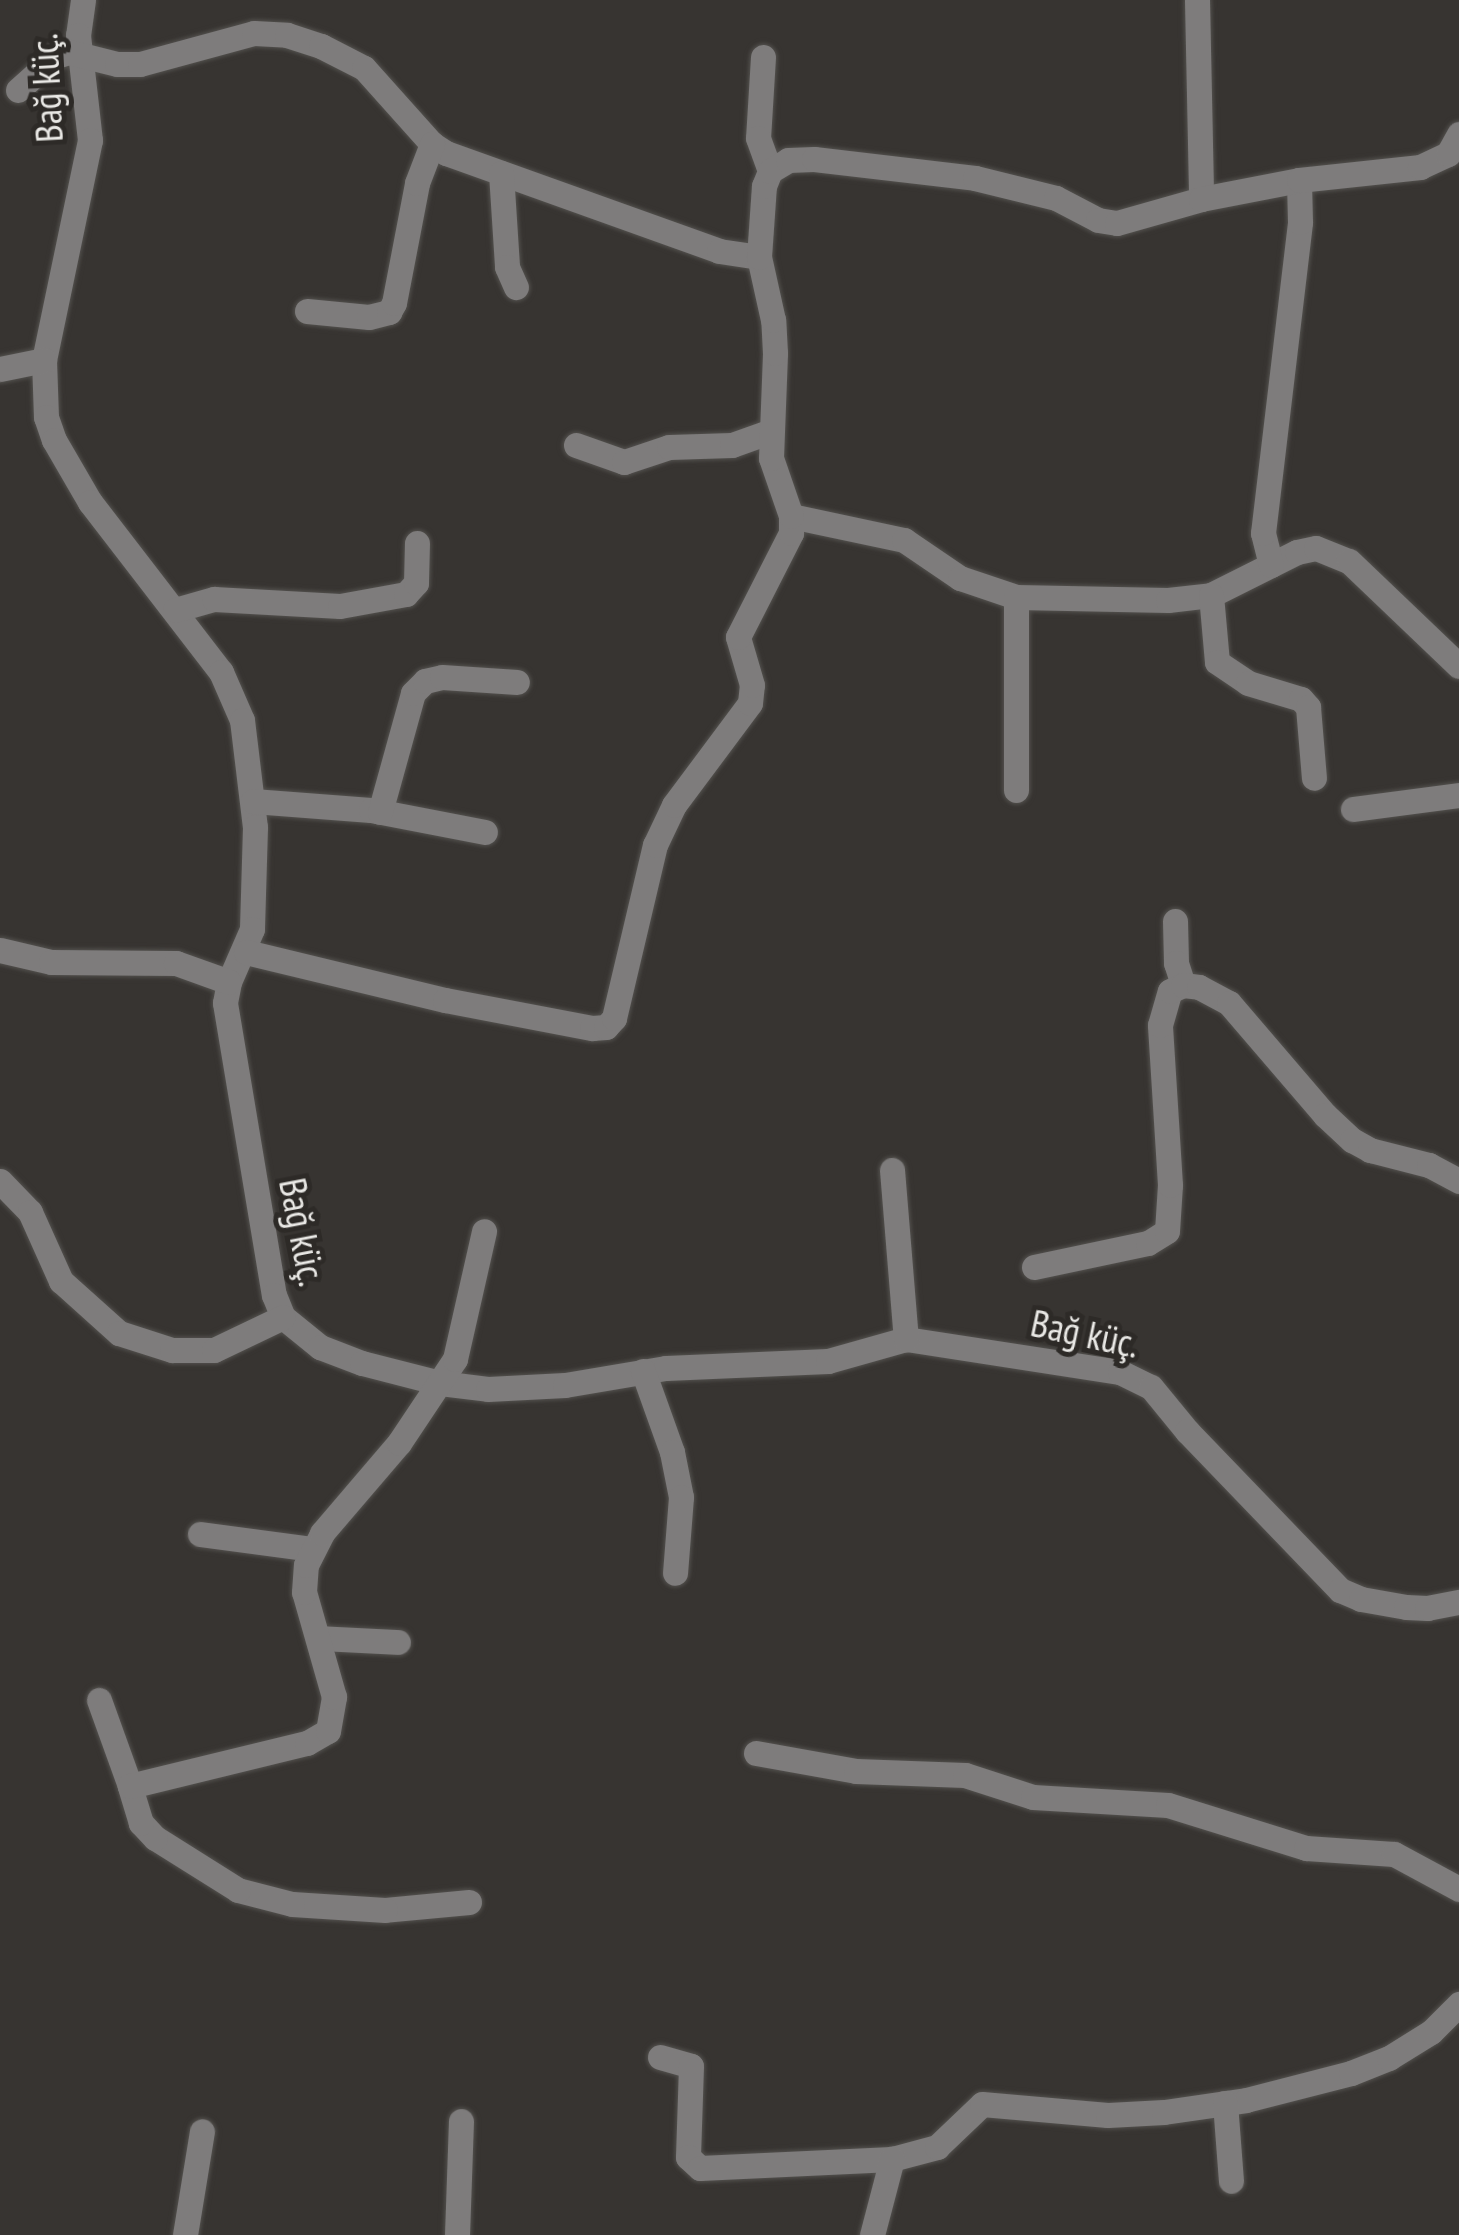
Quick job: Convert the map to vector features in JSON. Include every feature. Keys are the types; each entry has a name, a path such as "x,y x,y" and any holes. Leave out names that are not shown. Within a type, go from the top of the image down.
{"street":[{"name":"Bağ küç.","path":"82,0 77,22 88,159 44,360 44,400 54,440 90,502 233,691 242,720 253,801 254,905 246,952 229,982 228,1036 274,1295 283,1317 320,1347 440,1383 530,1389 643,1371 828,1361 906,1339 935,1340 1137,1377 1151,1387 1187,1431 1340,1590 1361,1600 1406,1607 1459,1602"},
{"path":"1196,0 1201,199"},
{"path":"18,90 56,56 80,52 117,64 140,64 254,33 287,35 322,46 364,68 432,144 501,173 719,250 758,257"},
{"path":"764,58 758,138 770,171"},
{"path":"307,311 368,317 388,312 394,304 416,183 432,144"},
{"path":"246,952 444,1000 606,1027 618,1006 655,845 674,805 750,703 752,685 738,637 782,558 792,516 770,458 776,394 774,336 758,257 764,186 770,171 788,160 814,159 958,176 1056,198 1098,220 1116,223 1201,199 1299,180 1420,167 1455,151"},
{"path":"501,173 508,267 516,287"},
{"path":"1270,565 1263,533 1300,222 1299,180"},
{"path":"0,369 44,360"},
{"path":"576,445 609,458 637,461 656,450 712,449 770,430"},
{"path":"792,516 904,540 960,578 1016,597 1168,600 1211,596 1296,552 1316,548 1348,561 1459,666"},
{"path":"175,610 214,599 340,606 406,594 416,583 417,544"},
{"path":"1211,596 1217,662 1248,683 1300,699 1308,707 1314,778"},
{"path":"1016,597 1016,790"},
{"path":"380,812 413,692 425,681 442,677 518,682"},
{"path":"1353,809 1459,795"},
{"path":"253,801 380,812 484,832"},
{"path":"1175,922 1176,964 1183,985"},
{"path":"0,950 51,962 176,963 229,982"},
{"path":"1034,1267 1148,1242 1167,1231 1170,1185 1160,1025 1170,991 1183,985 1198,987 1229,1003 1325,1115 1352,1140 1370,1150 1429,1165 1459,1181"},
{"path":"892,1170 906,1339"},
{"path":"0,1182 30,1212 61,1281 120,1333 172,1350 214,1350 283,1317"},
{"path":"130,1786 320,1738 332,1722 334,1697 304,1592 312,1549 399,1443 420,1406 455,1359 484,1232"},
{"path":"643,1371 672,1452 680,1497 675,1573"},
{"path":"200,1534 312,1549"},
{"path":"319,1638 398,1642"},
{"path":"99,1700 130,1786 133,1806 155,1838 238,1890 292,1904 385,1910 469,1902"},
{"path":"756,1753 817,1767 965,1775 1033,1797 1168,1805 1306,1848 1394,1854 1459,1888"},
{"path":"660,2057 692,2066 688,2157 700,2168 892,2159 937,2147 982,2104 1108,2115 1226,2103 1351,2073 1389,2058 1431,2032 1459,2004"},
{"path":"1226,2103 1231,2182"},
{"path":"458,2235 461,2121"},
{"path":"185,2235 202,2130"},
{"path":"872,2235 892,2159"}]}
